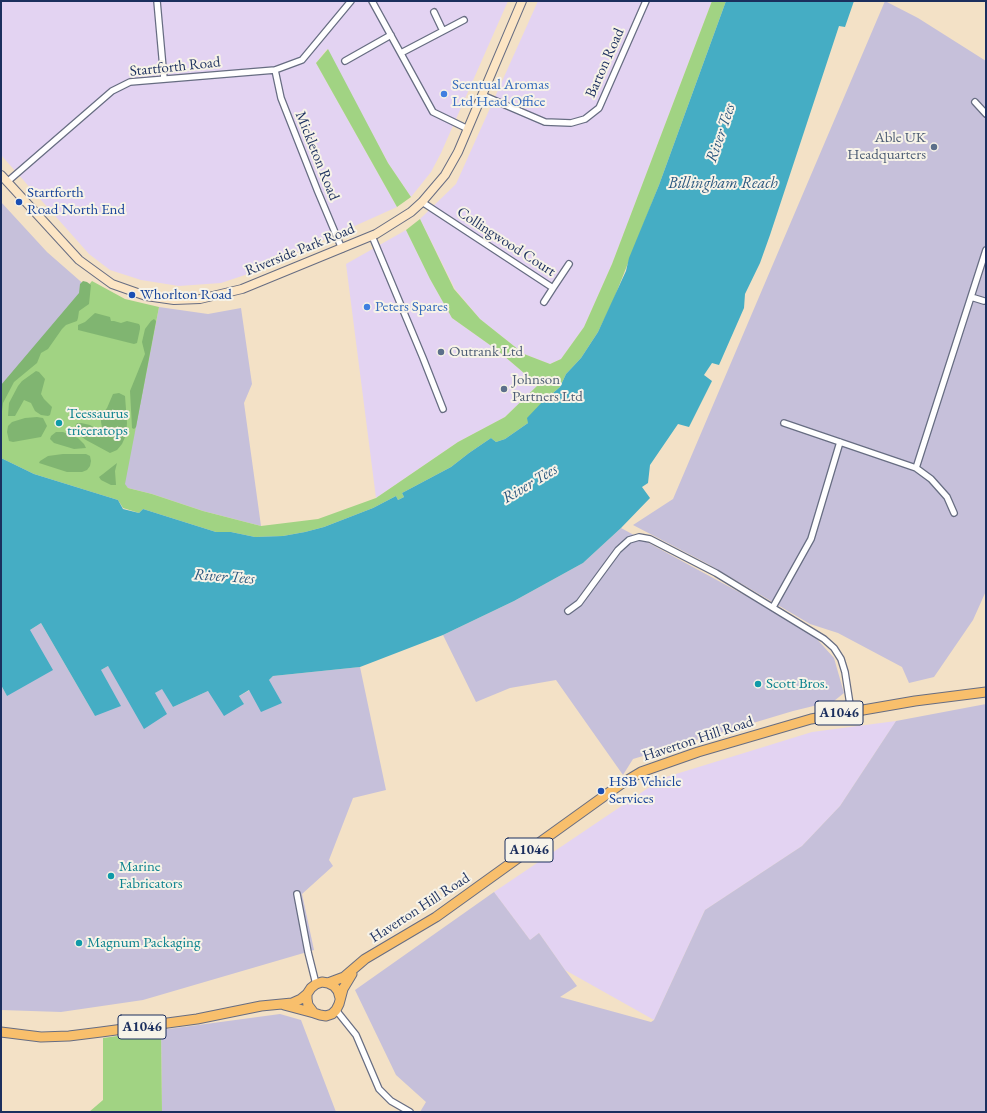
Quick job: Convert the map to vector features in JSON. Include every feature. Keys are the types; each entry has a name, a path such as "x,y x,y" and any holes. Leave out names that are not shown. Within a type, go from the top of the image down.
{"main road":[{"name":"Haverton Hill Road","path":"316,984 322,982 328,983 344,977 365,959 436,917 641,772 698,752 811,719 915,701 986,692"},
{"name":"Haverton Hill Road","path":"336,1010 340,1004 343,989 355,969"},
{"path":"328,983 334,986 338,991 340,998"},
{"name":"A1046","path":"1,1032 41,1037 69,1036 197,1019 261,1006 292,1003 301,999 316,984"},
{"path":"307,994 308,1005 314,1013"},
{"name":"A1046","path":"282,1005 326,1016 332,1014 336,1010"}],"street":[{"path":"158,1 164,79"},
{"name":"Startforth Road","path":"7,182 112,91 130,82 275,70 302,60 352,1"},
{"path":"372,1 433,112 468,129"},
{"name":"Riverside Park Road","path":"1,175 79,260 112,284 129,291 155,298 174,300 200,300 242,289 372,236 411,212 422,202 445,175 458,152 522,1"},
{"name":"Barton Road","path":"482,95 545,122 571,123 586,118 599,108 646,1"},
{"path":"434,12 443,31"},
{"path":"401,53 464,20"},
{"path":"345,61 391,35"},
{"name":"Mickleton Road","path":"275,70 281,98 342,249"},
{"path":"975,102 986,114"},
{"name":"Collingwood Court","path":"422,202 553,288 569,264"},
{"path":"372,236 443,409"},
{"path":"916,468 986,250"},
{"path":"544,302 553,288"},
{"path":"971,297 984,300"},
{"path":"784,423 916,468 931,479 947,497 954,513"},
{"path":"773,607 811,539 840,442"},
{"path":"568,611 579,603 618,550 629,540 639,537 650,539 716,574 824,639 834,648 841,660 845,672 851,711"},
{"path":"297,894 309,959 316,984"},
{"path":"336,1010 356,1035 379,1089 391,1101 410,1112"}],"shaded area":[{"path":"1,1 508,1 441,153 431,172 411,197 388,163 327,49 316,63 397,207 248,274 221,283 179,286 141,280 110,270 89,254 1,155"},
{"path":"538,1 712,1 612,264 584,327 561,359 550,364 524,354 480,319 455,289 420,219 456,184"},
{"path":"885,1 918,18 986,61 986,591 973,620 934,677 909,683 902,667 838,633 810,624 708,564 633,525 673,499"},
{"path":"1,202 47,252 87,287 1,388"},
{"path":"406,230 430,279 452,318 497,350 538,385 505,417 458,442 376,498 346,264"},
{"path":"159,307 208,314 241,308 252,384 244,403 261,526 203,511 152,494 128,488 124,484"},
{"path":"621,528 750,598 815,637 834,658 844,693 834,701 793,711 633,759 623,775 556,680 510,688 476,702 443,635 514,601 583,563"},
{"path":"41,623 95,716 101,670 108,666 155,693 162,688 173,707 208,691 244,704 239,696 269,680 273,676 360,667 386,790 353,798 329,860 333,866 302,894 314,950 143,1000 61,1012 1,1010 1,685 7,696 30,630"},
{"path":"986,704 986,1112 420,1112 426,1102 396,1075 355,990 494,892 530,940 539,933 577,986 560,997 651,1022 654,1020 705,910 802,846 840,806 896,721"},
{"path":"896,721 840,806 802,846 705,910 654,1020 565,970 539,933 530,940 494,892 663,778 812,732"},
{"path":"280,1014 301,1020 336,1112 162,1112 161,1030"}],"green space":[{"path":"712,1 726,1 659,185 613,301 598,332 581,358 566,374 560,387 553,393 554,397 547,401 545,399 528,423 505,439 496,442 491,438 451,467 402,493 404,497 398,500 396,496 373,508 324,527 283,536 255,537 231,532 216,532 143,509 139,513 123,508 118,500 34,474 1,458 1,388 92,281 125,299 159,307 125,484 128,488 152,494 203,511 261,526 318,519 376,498 458,442 505,417 538,385 497,350 452,318 430,279 406,230 420,219 454,289 480,319 524,354 550,364 561,359 584,327 612,264"},
{"path":"328,49 388,163 411,197 397,207 316,63"},
{"path":"83,281 91,285 89,304 79,311 77,321 66,325 62,329 48,349 41,353 37,363 14,382 3,403 1,419 1,385 79,293 80,284"},
{"path":"95,313 110,317 111,321 121,323 127,321 139,324 140,329 137,343 134,344 78,330 78,325 85,322"},
{"path":"154,319 156,321 136,427 134,429 132,428 130,391 145,354 142,342 145,329"},
{"path":"36,371 39,372 45,379 41,394 52,407 50,415 41,415 35,411 31,403 24,400 15,416 8,416 9,403 18,386 22,381"},
{"path":"119,393 125,396 127,423 126,435 122,444 117,450 110,453 86,440 75,432 74,428 77,423 81,423 90,425 100,434 103,432 101,416 107,408 113,394"},
{"path":"25,418 43,418 47,426 41,437 13,442 9,441 7,432 8,426 12,422"},
{"path":"56,432 63,432 78,438 86,448 74,449 54,443 50,439"},
{"path":"63,454 86,454 90,456 90,466 87,470 82,472 67,472 39,463 48,456"},
{"path":"117,463 115,471 116,485 111,485 101,480 99,477"},
{"path":"161,1030 162,1112 89,1112 103,1100 103,1038"}],"water":[{"path":"726,1 854,1 845,27 839,26 770,235 760,263 745,294 744,308 719,365 712,363 704,375 712,381 689,427 678,424 650,465 648,483 642,487 650,498 621,528 583,563 514,601 443,635 360,667 273,676 269,680 282,703 261,712 249,690 239,696 244,704 224,716 208,691 173,707 162,689 155,693 167,714 144,729 108,666 101,670 121,706 95,716 41,623 30,630 53,670 7,696 1,685 1,458 34,474 118,500 123,509 139,513 143,509 216,532 231,532 255,537 283,536 324,527 373,508 396,496 398,500 404,497 402,493 451,467 491,438 496,442 505,439 528,423 527,418 545,399 548,401 554,397 553,393 560,387 566,374 581,358 598,332 626,271 629,258 659,185"}],"place":[{"name":"Scentual Aromas Ltd Head Office","path":"444,94"},
{"name":"Able UK Headquarters","path":"934,147"},
{"name":"Startforth Road North End","path":"19,202"},
{"name":"Whorlton Road","path":"132,295"},
{"name":"Peters Spares","path":"367,307"},
{"name":"Outrank Ltd","path":"441,352"},
{"name":"Johnson Partners Ltd","path":"504,389"},
{"name":"Teessaurus triceratops","path":"59,423"},
{"name":"Scott Bros.","path":"758,684"},
{"name":"HSB Vehicle Services","path":"601,791"},
{"name":"Marine Fabricators","path":"111,876"},
{"name":"Magnum Packaging","path":"79,943"}],"water label":[{"name":"River Tees","path":"721,133"},
{"name":"Billingham Reach","path":"723,184"},
{"name":"River Tees","path":"530,484"},
{"name":"River Tees","path":"224,577"}]}
